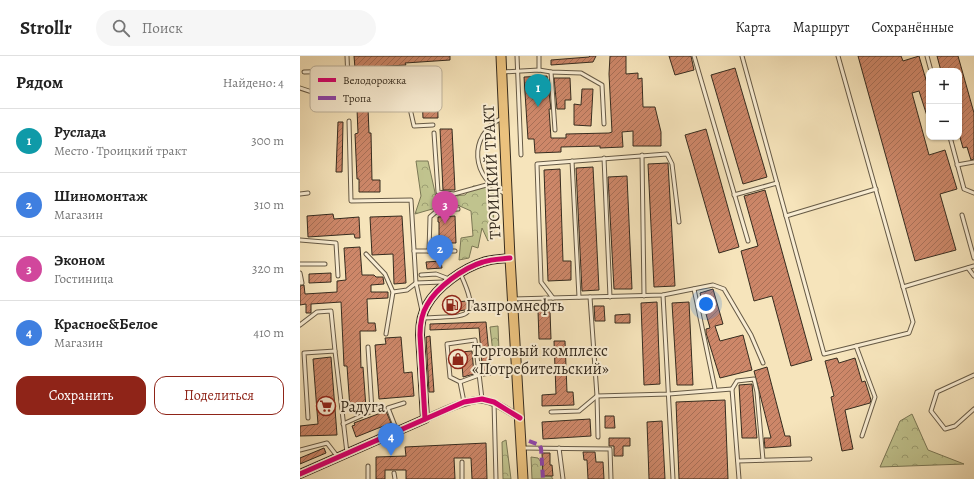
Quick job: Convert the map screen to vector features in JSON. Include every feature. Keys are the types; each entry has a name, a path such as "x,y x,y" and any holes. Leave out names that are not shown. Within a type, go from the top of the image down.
{"main road":[{"name":"ТРОИЦКИЙ ТРАКТ","path":"501,56 510,258 523,479"}],"street":[{"path":"425,419 420,335 427,305 449,281 460,273 483,262 510,258"},
{"path":"300,474 464,402 482,399 494,402 520,418"}],"lane":[{"path":"347,56 348,66"},
{"path":"517,56 521,155"},
{"path":"539,56 539,70"},
{"path":"694,56 748,241"},
{"path":"742,56 824,354 909,333 913,322 838,56"},
{"path":"927,56 930,68"},
{"path":"501,72 539,70 581,73 602,84 604,124"},
{"path":"304,72 310,72"},
{"path":"551,72 555,130"},
{"path":"300,88 310,91"},
{"path":"411,112 414,126 433,126"},
{"path":"504,118 494,123 485,131 480,142 478,156 479,166 483,176 497,191 507,195"},
{"path":"349,121 352,201 411,200 416,283 423,318 460,315 469,312 471,308 470,297 460,273"},
{"path":"434,133 438,192 454,194 490,184"},
{"path":"951,140 964,189 974,193"},
{"path":"553,298 541,282 537,164 667,154 672,164 679,222"},
{"path":"642,155 644,296"},
{"path":"604,158 610,297"},
{"path":"572,161 579,297"},
{"path":"957,165 974,162"},
{"path":"734,195 777,183"},
{"path":"786,216 876,189"},
{"path":"300,194 308,193"},
{"path":"429,251 430,217 438,210 458,209"},
{"path":"962,215 974,258"},
{"path":"300,240 336,243 338,276"},
{"path":"414,251 455,252"},
{"path":"366,254 385,274 393,292 386,334"},
{"path":"300,264 325,264"},
{"path":"903,287 974,266"},
{"path":"968,268 974,276"},
{"path":"300,273 302,283 300,283"},
{"path":"421,275 436,274 449,281"},
{"path":"393,292 407,290 416,283 449,281"},
{"path":"513,299 663,295 713,285 724,289 751,335 763,363"},
{"path":"694,289 716,390"},
{"path":"663,295 673,479"},
{"path":"590,297 597,396 598,437"},
{"path":"300,325 317,312 331,311 347,454"},
{"path":"479,376 460,382 450,377 447,344 475,340 482,399"},
{"path":"856,346 875,397 862,436"},
{"path":"343,424 372,411 368,347"},
{"path":"300,353 335,351"},
{"path":"304,353 308,418"},
{"path":"974,375 938,392 931,411 945,429 955,426 974,409"},
{"path":"739,479 732,389 737,381 754,379 757,392 763,460"},
{"path":"460,382 464,402"},
{"path":"551,412 579,411 597,396 669,394 732,389"},
{"path":"494,402 496,479"},
{"path":"397,431 388,408 404,403"},
{"path":"300,450 327,443 338,458"},
{"path":"522,448 610,449 611,479"},
{"path":"559,448 563,479"},
{"path":"738,461 810,459"},
{"path":"462,462 462,479"},
{"path":"368,466 368,479"},
{"path":"394,473 395,479"}],"green space":[{"path":"416,161 428,161 436,197 465,195 473,186 493,188 494,236 488,241 482,228 478,248 472,246 469,258 459,260 461,238 473,236 471,211 453,203 415,214 421,196"},
{"path":"498,326 499,352 493,353 490,327"},
{"path":"912,414 928,450 964,464 880,467 900,421"},
{"path":"506,440 511,479 503,479 502,442"},
{"path":"531,457 538,458 553,479 532,479"}],"building":[{"path":"354,56 450,56 450,60 405,63 406,65 355,66"},
{"path":"596,56 593,62 551,65 551,60"},
{"path":"610,56 626,56 626,74 638,73 638,79 642,78 643,107 655,107 661,132 661,146 633,146 633,131 622,132 623,147 561,147 561,152 535,153 534,139 528,139 524,77 547,76 551,109 549,109 551,138 566,138 566,134 609,133 612,132 609,74"},
{"path":"669,56 691,56 694,70 675,75"},
{"path":"858,56 901,56 903,61 919,56 926,80 926,113 919,91 912,93 929,155 945,150 957,189 940,194 956,250 915,261"},
{"path":"937,56 958,56 961,68 940,68"},
{"path":"735,68 767,177 743,184 711,75"},
{"path":"962,70 974,113 974,159 971,160 967,147 963,148 961,140 962,140"},
{"path":"554,78 570,78 571,100 565,100 565,109 557,109"},
{"path":"582,89 593,89 591,126 574,125 574,104 581,105"},
{"path":"357,112 368,112 369,133 371,133 372,180 380,180 380,192 359,192 355,134 358,133"},
{"path":"423,112 438,112 438,118 423,118"},
{"path":"338,122 343,122 342,172 336,172"},
{"path":"440,129 452,129 455,190 443,190"},
{"path":"706,129 739,247 719,253 685,135"},
{"path":"668,163 675,286 654,287 648,164"},
{"path":"593,167 599,290 582,291 576,168"},
{"path":"560,169 563,261 571,261 571,280 548,281 544,170"},
{"path":"627,176 632,289 614,289 608,177"},
{"path":"765,190 812,360 791,366 772,296 754,301 741,251 758,246 744,196"},
{"path":"333,214 334,219 359,217 360,238 355,238 354,234 308,237 307,216"},
{"path":"402,216 406,283 394,284 393,254 372,255 370,217"},
{"path":"455,216 456,243 439,243 438,217"},
{"path":"360,247 362,275 383,277 384,284 371,285 371,292 388,292 388,298 367,299 368,323 375,323 376,331 360,331 361,368 363,367 366,408 350,409 347,366 344,366 341,302 311,304 311,313 306,313 306,304 300,305 300,286 304,285 305,294 337,292 337,281 346,280 344,248"},
{"path":"441,261 442,268 427,269 426,262"},
{"path":"331,273 331,282 309,283 309,274"},
{"path":"713,289 723,324 715,326 720,341 743,335 752,370 720,378 706,333 706,329 710,328 700,293"},
{"path":"456,300 456,302 467,301 467,308 465,310 452,312 451,301"},
{"path":"657,302 660,384 644,385 641,303"},
{"path":"689,302 693,385 677,385 672,303"},
{"path":"594,306 604,306 605,321 595,321"},
{"path":"538,311 550,311 551,339 539,339"},
{"path":"630,314 630,323 615,323 615,315"},
{"path":"486,322 491,375 483,376 479,328 430,330 430,324"},
{"path":"430,336 434,392 429,392 426,337"},
{"path":"401,337 404,373 412,372 414,396 379,399 375,345 386,344 385,338"},
{"path":"554,341 565,341 567,392 573,392 574,405 542,406 542,395 556,394"},
{"path":"472,351 474,374 463,377 461,352"},
{"name":"Радуга","path":"331,357 337,435 300,436 300,426 318,424 313,359"},
{"path":"837,358 839,363 855,358 862,382 865,381 871,400 870,403 845,410 853,449 842,451 831,397 834,396 825,361"},
{"path":"767,367 785,436 790,436 791,446 765,448 764,438 771,438 754,371"},
{"path":"752,384 757,438 742,438 739,385"},
{"path":"725,400 728,479 679,479 676,402"},
{"path":"386,411 391,423 356,437 352,426 355,425 354,423"},
{"path":"605,416 614,416 615,428 605,428"},
{"path":"590,419 591,436 543,439 542,422"},
{"path":"662,421 665,479 649,479 647,422"},
{"path":"609,438 630,438 630,446 623,446 623,456 614,456 614,446 609,446"},
{"path":"486,443 487,479 472,479 471,458 454,458 455,479 406,479 406,470 385,470 385,479 376,479 376,457 406,456 405,447"},
{"path":"324,448 326,453 300,464 300,458"},
{"path":"583,452 595,452 596,462 603,462 604,479 588,479 587,460 584,460"},
{"path":"542,453 550,453 550,465 552,465 553,476 543,476"}],"marked path":[{"path":"529,441 539,445 541,448 543,479"}],"cycle path":[{"path":"425,419 420,335 420,328 425,308 431,298 459,273 486,261 510,258"},
{"path":"300,474 464,402 482,399 494,402 520,418"}],"place":[{"name":"Руслада","path":"538,107"},
{"name":"Эконом","path":"445,224"},
{"name":"Шиномонтаж","path":"440,268"},
{"name":"Газпромнефть","path":"452,305"},
{"name":"Торговый комплекс «Потребительский»","path":"458,359"},
{"name":"Радуга","path":"326,406"},
{"name":"Красное&Белое","path":"391,456"}]}
